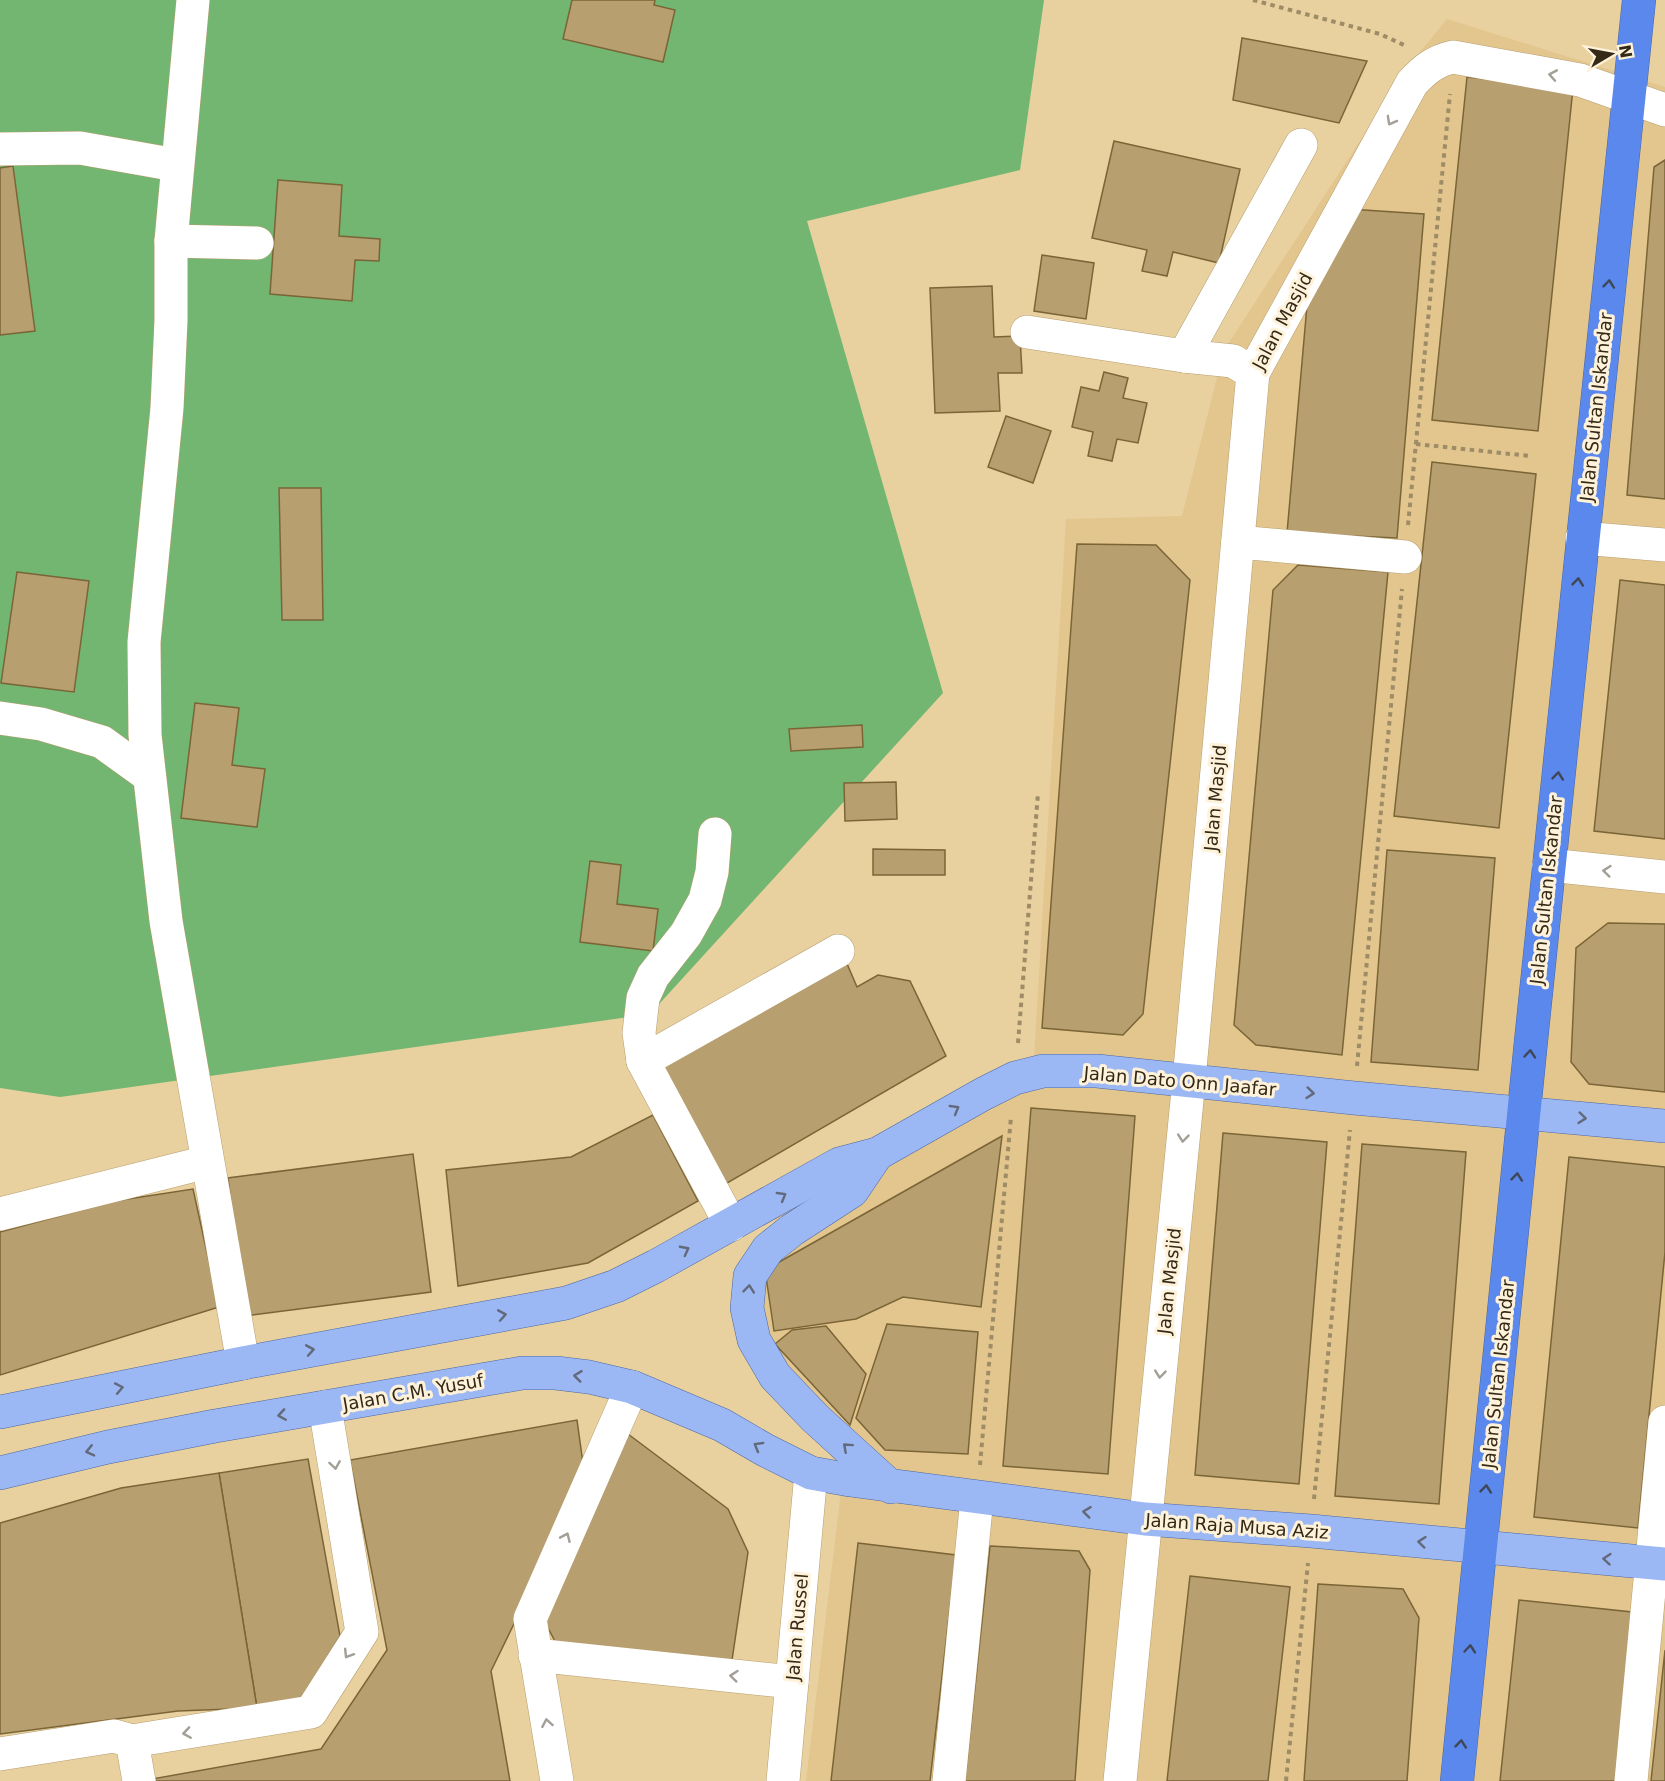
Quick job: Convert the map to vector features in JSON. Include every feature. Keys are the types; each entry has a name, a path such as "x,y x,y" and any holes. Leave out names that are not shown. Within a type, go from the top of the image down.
{"highway":[{"name":"Jalan Sultan Iskandar","path":"1457,1781 1582,538 1639,0"}],"main road":[{"name":"Jalan Dato Onn Jaafar","path":"731,1226 839,1164 877,1154 1015,1078 1043,1071 1097,1071 1353,1098 1665,1126"},
{"path":"877,1154 852,1191 792,1230 768,1249 750,1276 747,1308 754,1340 775,1376 815,1418 891,1487"},
{"path":"0,1412 243,1363 566,1304 616,1286 731,1226"},
{"name":"Jalan C.M. Yusuf","path":"0,1473 108,1447 215,1426 522,1373 556,1373 589,1377 632,1387 722,1425 811,1473"},
{"name":"Jalan Raja Musa Aziz","path":"811,1473 891,1487 1145,1519 1311,1531 1658,1564"}],"street":[{"path":"193,0 176,165 171,241 168,408 144,642 145,735 166,921 243,1363"},
{"path":"1440,60 1453,57 1580,80 1630,83 1665,110"},
{"name":"Jalan Masjid","path":"1120,1781 1189,1080 1253,373 1412,83 1426,68 1440,60"},
{"path":"1184,356 1300,145"},
{"path":"0,149 80,148 176,165"},
{"path":"171,241 257,243"},
{"path":"1027,332 1184,356 1233,361 1253,373"},
{"path":"1582,538 1665,544"},
{"path":"1238,542 1405,557"},
{"path":"0,718 41,724 102,742 149,776"},
{"path":"715,834 712,872 705,900 686,934 653,976 643,998 639,1033 643,1061 731,1226"},
{"path":"1549,865 1665,877"},
{"path":"643,1061 838,951"},
{"path":"0,1214 207,1162"},
{"path":"557,1781 530,1619 632,1387"},
{"path":"0,1754 114,1736 132,1742 311,1712 362,1632 325,1407"},
{"path":"1631,1781 1658,1564 1665,1422"},
{"name":"Jalan Russel","path":"783,1781 811,1473"},
{"path":"949,1781 977,1498"},
{"path":"535,1655 792,1682"},
{"path":"132,1742 139,1781"}],"path":[{"path":"1253,0 1380,34 1440,60"},
{"path":"1416,444 1530,456"},
{"path":"977,1498 1038,793"},
{"path":"1286,1781 1353,1098"}],"shaded area":[{"path":"1447,19 1665,87 1665,1781 806,1781 843,1475 752,1332 776,1214 1033,1075 1066,519 1182,516 1224,350 1410,64"}],"green space":[{"path":"0,0 1044,0 1020,170 807,221 943,693 650,1014 60,1097 0,1088"}],"building":[{"path":"572,0 655,0 654,5 675,10 663,62 563,39"},
{"path":"1242,38 1367,61 1339,123 1233,100"},
{"path":"1467,77 1573,88 1538,431 1432,420"},
{"path":"1114,141 1240,169 1219,263 1173,252 1167,276 1142,271 1147,250 1092,238"},
{"path":"1665,160 1665,499 1627,495 1654,167"},
{"path":"13,166 35,331 0,335 0,168"},
{"path":"278,180 342,185 339,236 380,239 379,261 355,260 352,301 270,294"},
{"path":"1349,209 1424,214 1397,538 1287,533 1308,294"},
{"path":"1042,255 1094,263 1086,319 1034,311"},
{"path":"992,286 994,337 1020,336 1022,373 998,373 1000,411 935,413 930,288"},
{"path":"1104,372 1128,378 1123,398 1147,403 1138,443 1117,439 1112,461 1088,456 1093,432 1072,427 1081,387 1099,391"},
{"path":"1006,416 1051,431 1033,483 988,467"},
{"path":"1432,462 1536,474 1499,828 1394,816"},
{"path":"279,488 321,488 323,620 282,620"},
{"path":"1077,544 1156,545 1190,580 1143,1014 1123,1035 1042,1028"},
{"path":"1298,565 1388,572 1342,1055 1256,1045 1234,1025 1273,590"},
{"path":"17,572 89,581 74,692 1,683"},
{"path":"1620,580 1665,585 1665,839 1594,831"},
{"path":"195,703 239,708 232,765 265,769 257,827 181,818"},
{"path":"862,725 863,747 791,751 789,729"},
{"path":"896,782 897,819 845,821 844,783"},
{"path":"873,849 945,850 945,875 873,875"},
{"path":"1387,850 1495,858 1478,1070 1371,1062"},
{"path":"590,861 621,865 617,904 658,909 653,951 580,942"},
{"path":"1608,923 1665,924 1665,1092 1589,1084 1571,1062 1576,948"},
{"path":"845,959 857,987 878,975 910,981 946,1056 722,1186 662,1064"},
{"path":"1031,1108 1135,1116 1108,1474 1003,1466"},
{"path":"653,1115 698,1201 588,1263 458,1286 446,1170 571,1157"},
{"path":"1223,1133 1327,1142 1299,1484 1195,1475"},
{"path":"1002,1136 981,1307 903,1297 856,1319 774,1331 765,1270"},
{"path":"1362,1144 1466,1152 1439,1504 1335,1496"},
{"path":"413,1154 431,1292 245,1316 228,1178"},
{"path":"1569,1157 1665,1167 1665,1252 1638,1528 1534,1517"},
{"path":"193,1189 219,1307 0,1375 0,1232 115,1201"},
{"path":"887,1324 978,1332 968,1454 885,1450 856,1418"},
{"path":"826,1326 866,1374 850,1425 775,1344 792,1330"},
{"path":"577,1420 585,1478 491,1671 510,1781 153,1781 152,1779 321,1749 387,1650 350,1460"},
{"path":"628,1434 728,1509 748,1552 731,1667 556,1643 541,1615"},
{"path":"308,1459 340,1636 300,1701 257,1708 219,1473"},
{"path":"219,1473 257,1708 178,1711 0,1734 0,1523 121,1488"},
{"path":"858,1543 956,1555 930,1781 831,1781"},
{"path":"990,1546 1079,1551 1090,1570 1075,1781 965,1781"},
{"path":"1190,1576 1290,1587 1268,1781 1167,1781"},
{"path":"1318,1584 1403,1589 1419,1618 1407,1781 1304,1781"},
{"path":"1519,1600 1632,1612 1615,1781 1500,1781"},
{"path":"1665,1650 1665,1781 1651,1781"}]}
